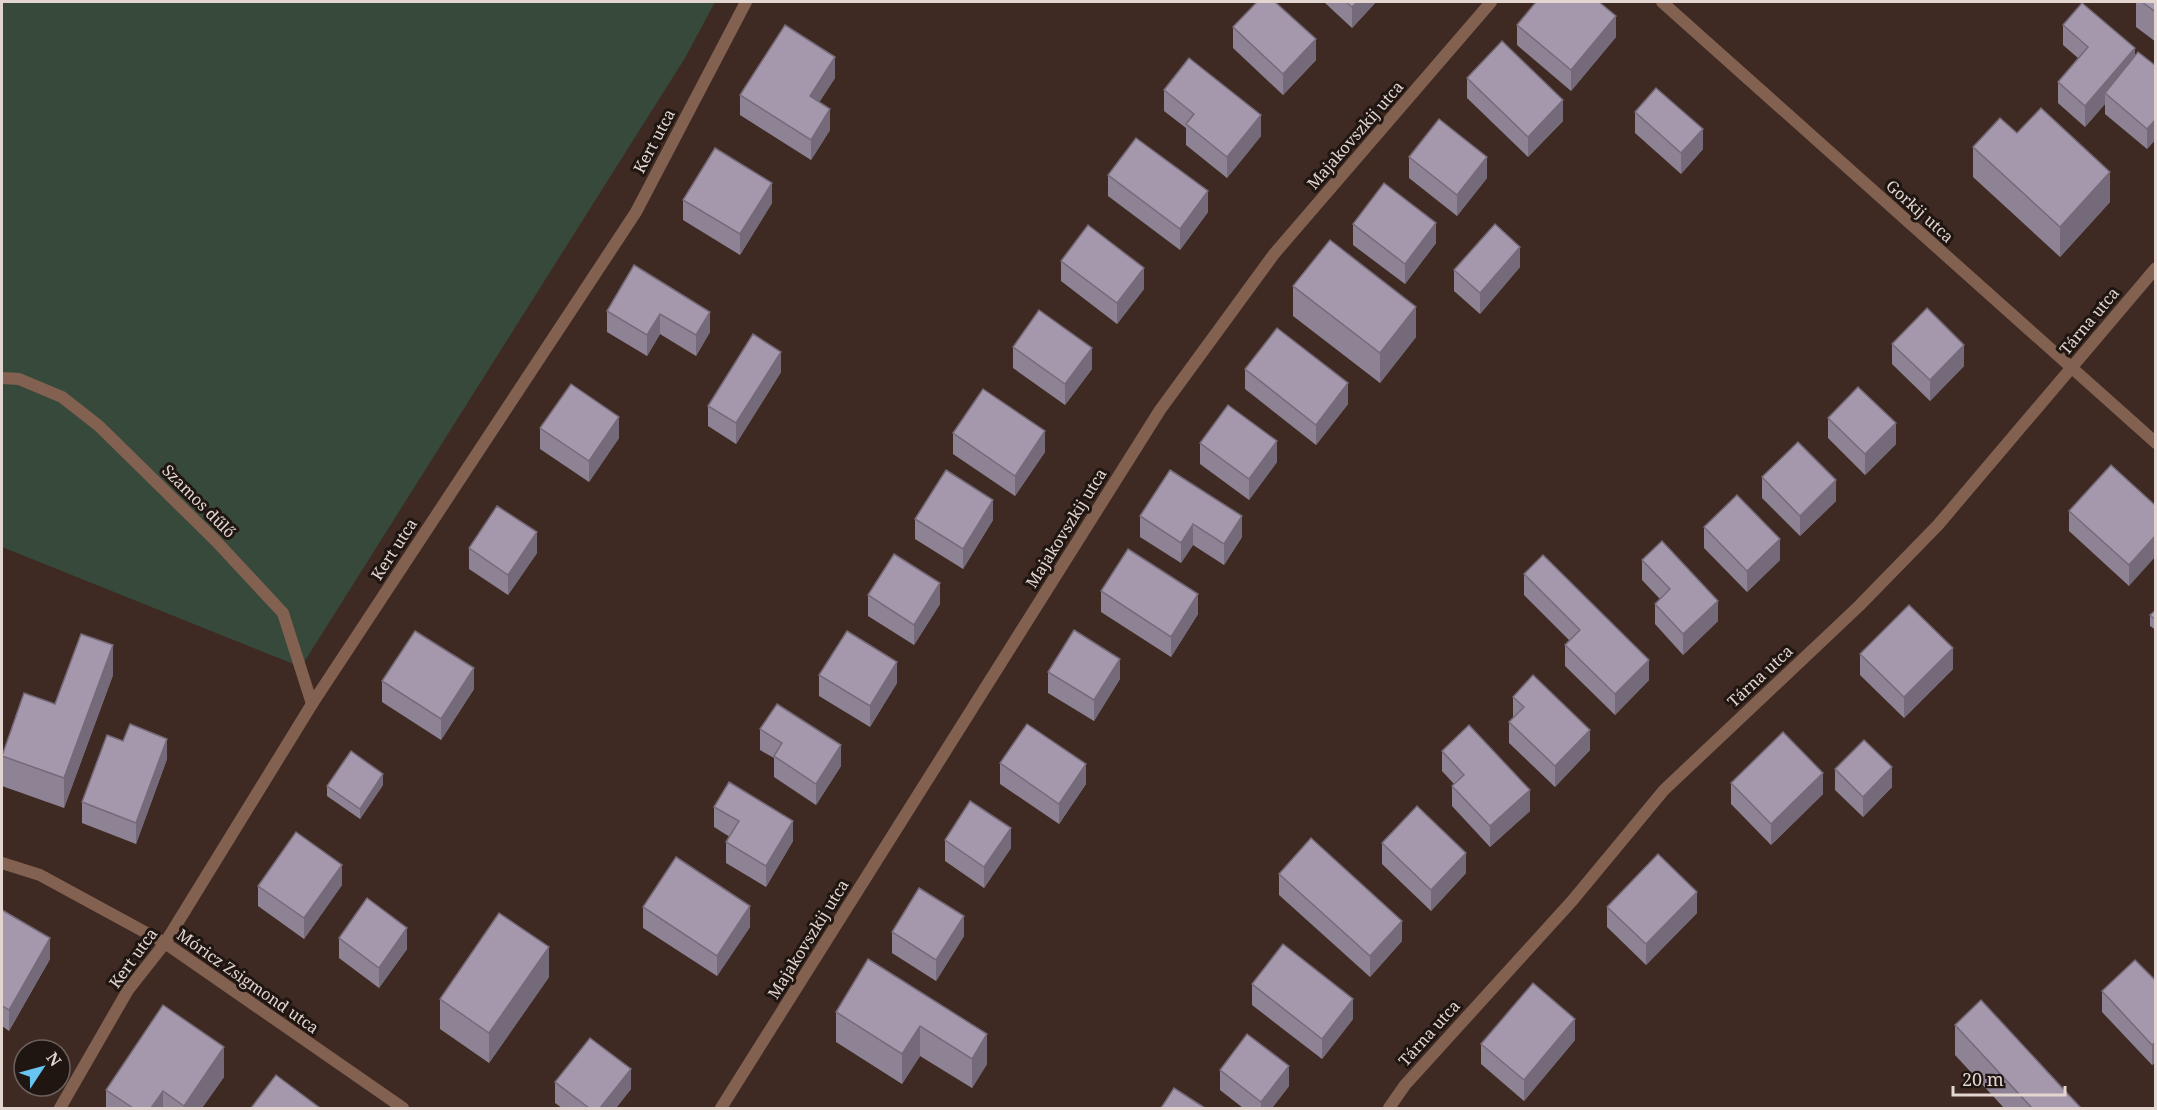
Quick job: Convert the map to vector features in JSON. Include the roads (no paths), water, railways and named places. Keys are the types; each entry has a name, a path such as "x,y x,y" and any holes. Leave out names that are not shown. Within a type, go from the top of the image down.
{"street":[{"name":"Kert utca","path":"60,1108 128,990 165,943 312,704 636,212 746,2"},
{"name":"Majakovszkij utca","path":"722,1108 1160,410 1274,255 1491,2"},
{"name":"Gorkij utca","path":"1662,2 2070,369 2156,443"},
{"name":"Tárna utca","path":"1389,1108 1405,1085 1572,901 1664,790 1859,606 1938,525 2156,268"},
{"name":"Szamos dűlő","path":"2,378 19,379 62,397 99,426 215,540 283,613 312,704"},
{"name":"Móricz Zsigmond utca","path":"2,863 40,875 165,943 403,1108"}]}
